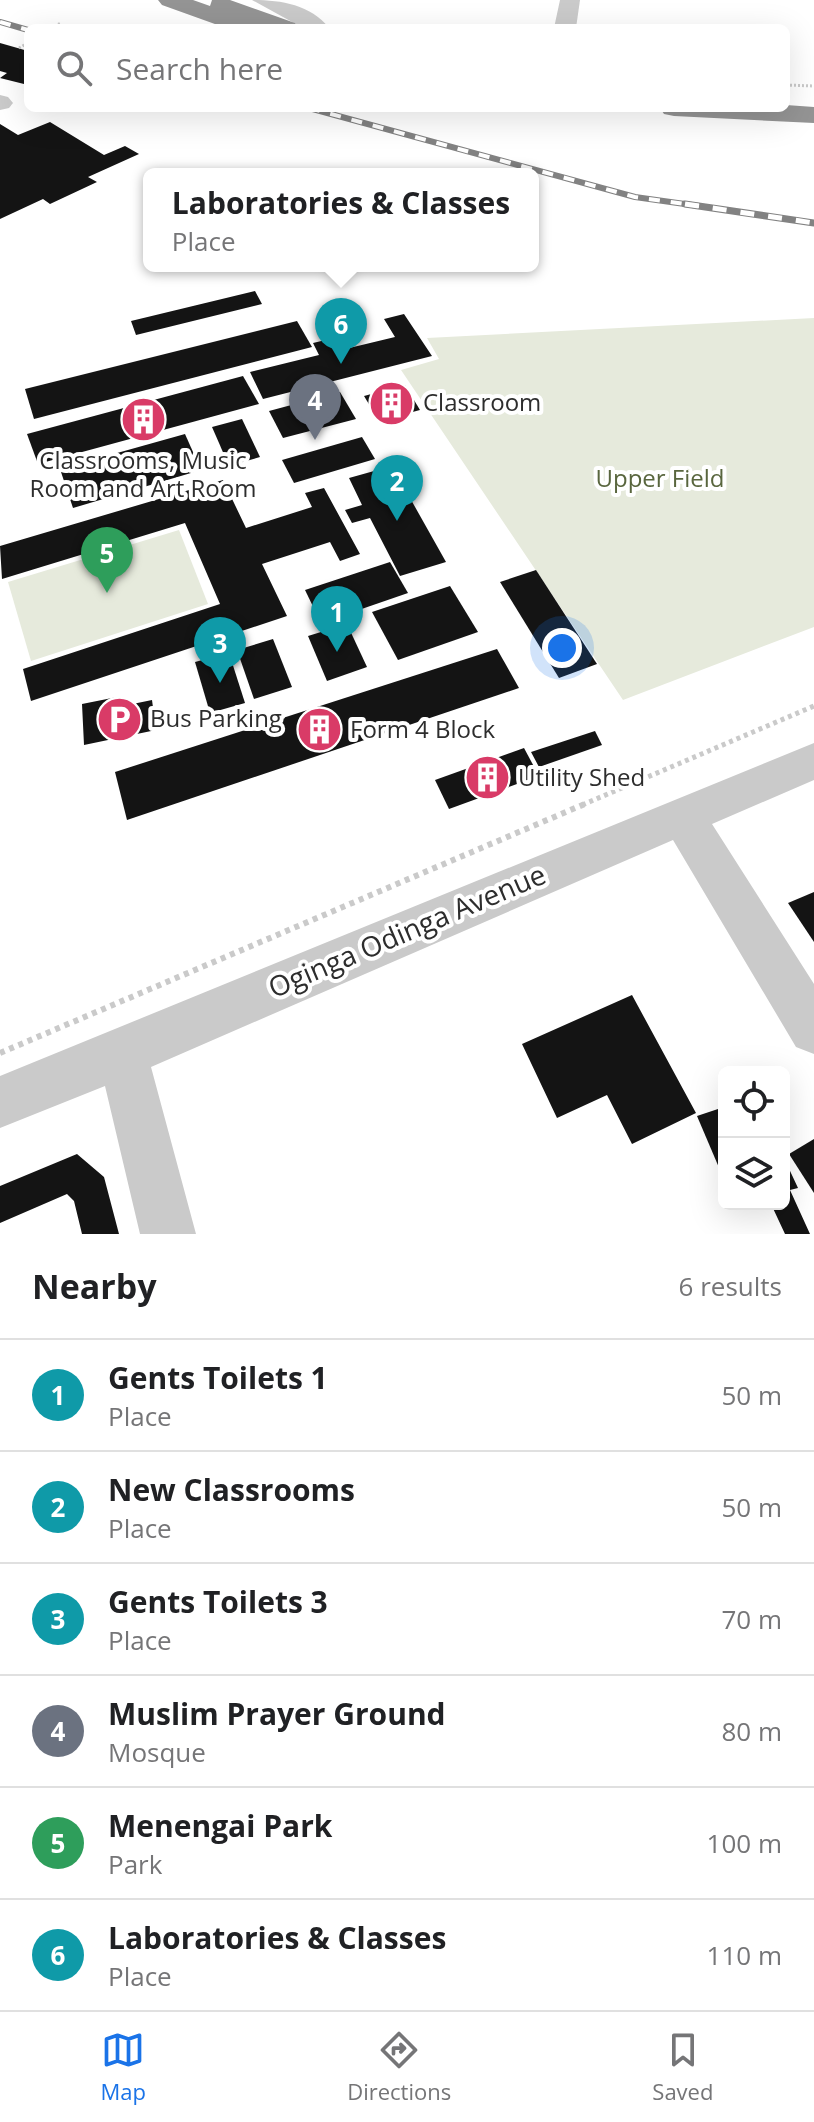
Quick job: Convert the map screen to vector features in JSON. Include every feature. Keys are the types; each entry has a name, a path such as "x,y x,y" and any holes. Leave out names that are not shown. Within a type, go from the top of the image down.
{"highway":[{"path":"170,0 238,24"},
{"path":"208,0 275,24"},
{"path":"790,101 814,102"},
{"path":"754,112 814,115"}],"street":[{"path":"262,0 285,8 311,24"},
{"path":"566,24 570,0"},
{"name":"Oginga Odinga Avenue","path":"0,1102 122,1054 814,761"},
{"path":"682,815 814,1029"},
{"path":"122,1054 168,1234"}],"path":[{"path":"19,48 24,45"},
{"path":"790,85 814,86"},
{"path":"0,1053 814,706"}],"green space":[{"name":"Upper Field","path":"814,318 814,627 623,700 401,370 439,359 427,338"},
{"path":"179,530 208,604 31,661 8,582"}],"building":[{"path":"0,43 24,50 24,84 0,78 7,73 0,71"},
{"path":"50,122 104,155 125,146 139,154 88,177 97,182 50,204 43,199 0,219 0,124 18,135"},
{"path":"255,291 262,304 136,335 131,321"},
{"path":"404,314 432,356 263,399 250,372 319,355 313,343 334,338 341,350 395,337 384,319"},
{"path":"297,321 312,347 34,419 25,389"},
{"name":"Classrooms, Music Room and Art Room","path":"243,376 259,404 38,464 27,434"},
{"name":"Classroom","path":"405,385 420,410 379,421 364,396"},
{"path":"340,392 356,419 283,438 269,411"},
{"path":"242,419 260,457 229,466 212,427"},
{"path":"185,434 201,470 73,508 60,469"},
{"path":"362,437 375,459 294,483 282,460"},
{"path":"392,466 446,562 400,576 370,518 352,523 345,510 362,505 349,478"},
{"path":"223,480 246,528 312,507 305,493 324,488 360,554 340,561 330,542 262,564 287,616 31,701 23,669 220,604 185,523 2,579 0,546"},
{"path":"390,562 408,593 321,623 305,590"},
{"path":"536,570 597,664 559,678 500,582"},
{"path":"450,586 478,632 398,660 372,612"},
{"path":"347,624 367,667 327,681 308,636"},
{"path":"273,639 292,687 254,699 237,650"},
{"name":"Form 4 Block","path":"497,649 519,688 127,820 115,772"},
{"path":"229,653 245,703 210,713 195,662"},
{"name":"Bus Parking","path":"117,697 118,707 152,700 156,730 84,745 82,704"},
{"path":"595,731 602,745 539,767 531,752"},
{"name":"Utility Shed","path":"524,748 539,776 449,809 435,780"},
{"path":"814,892 814,942 788,903"},
{"path":"632,995 696,1113 632,1144 607,1095 557,1118 522,1044"},
{"path":"718,1109 718,1165 697,1116"},
{"path":"814,1139 814,1193 790,1156"},
{"path":"77,1154 104,1177 119,1234 82,1234 74,1201 67,1194 0,1223 0,1186"},
{"path":"790,1171 798,1188 790,1190"},
{"path":"790,1190 810,1234 785,1234 774,1210 790,1210"}],"railway":[{"path":"0,22 24,29"},
{"path":"324,112 529,168"},
{"path":"539,171 635,197 690,205"},
{"path":"685,204 690,205"},
{"path":"690,205 699,206"},
{"path":"690,205 814,223"}],"place":[{"name":"Laboratories & Classes","path":"341,364"},
{"name":"Classroom","path":"392,403"},
{"name":"Classrooms, Music Room and Art Room","path":"143,419"},
{"name":"Muslim Prayer Ground","path":"315,440"},
{"name":"New Classrooms","path":"397,521"},
{"name":"Menengai Park","path":"107,593"},
{"name":"Gents Toilets 1","path":"337,652"},
{"name":"Gents Toilets 3","path":"220,683"},
{"name":"Bus Parking","path":"119,719"},
{"name":"Form 4 Block","path":"319,730"},
{"name":"Utility Shed","path":"487,778"}]}
